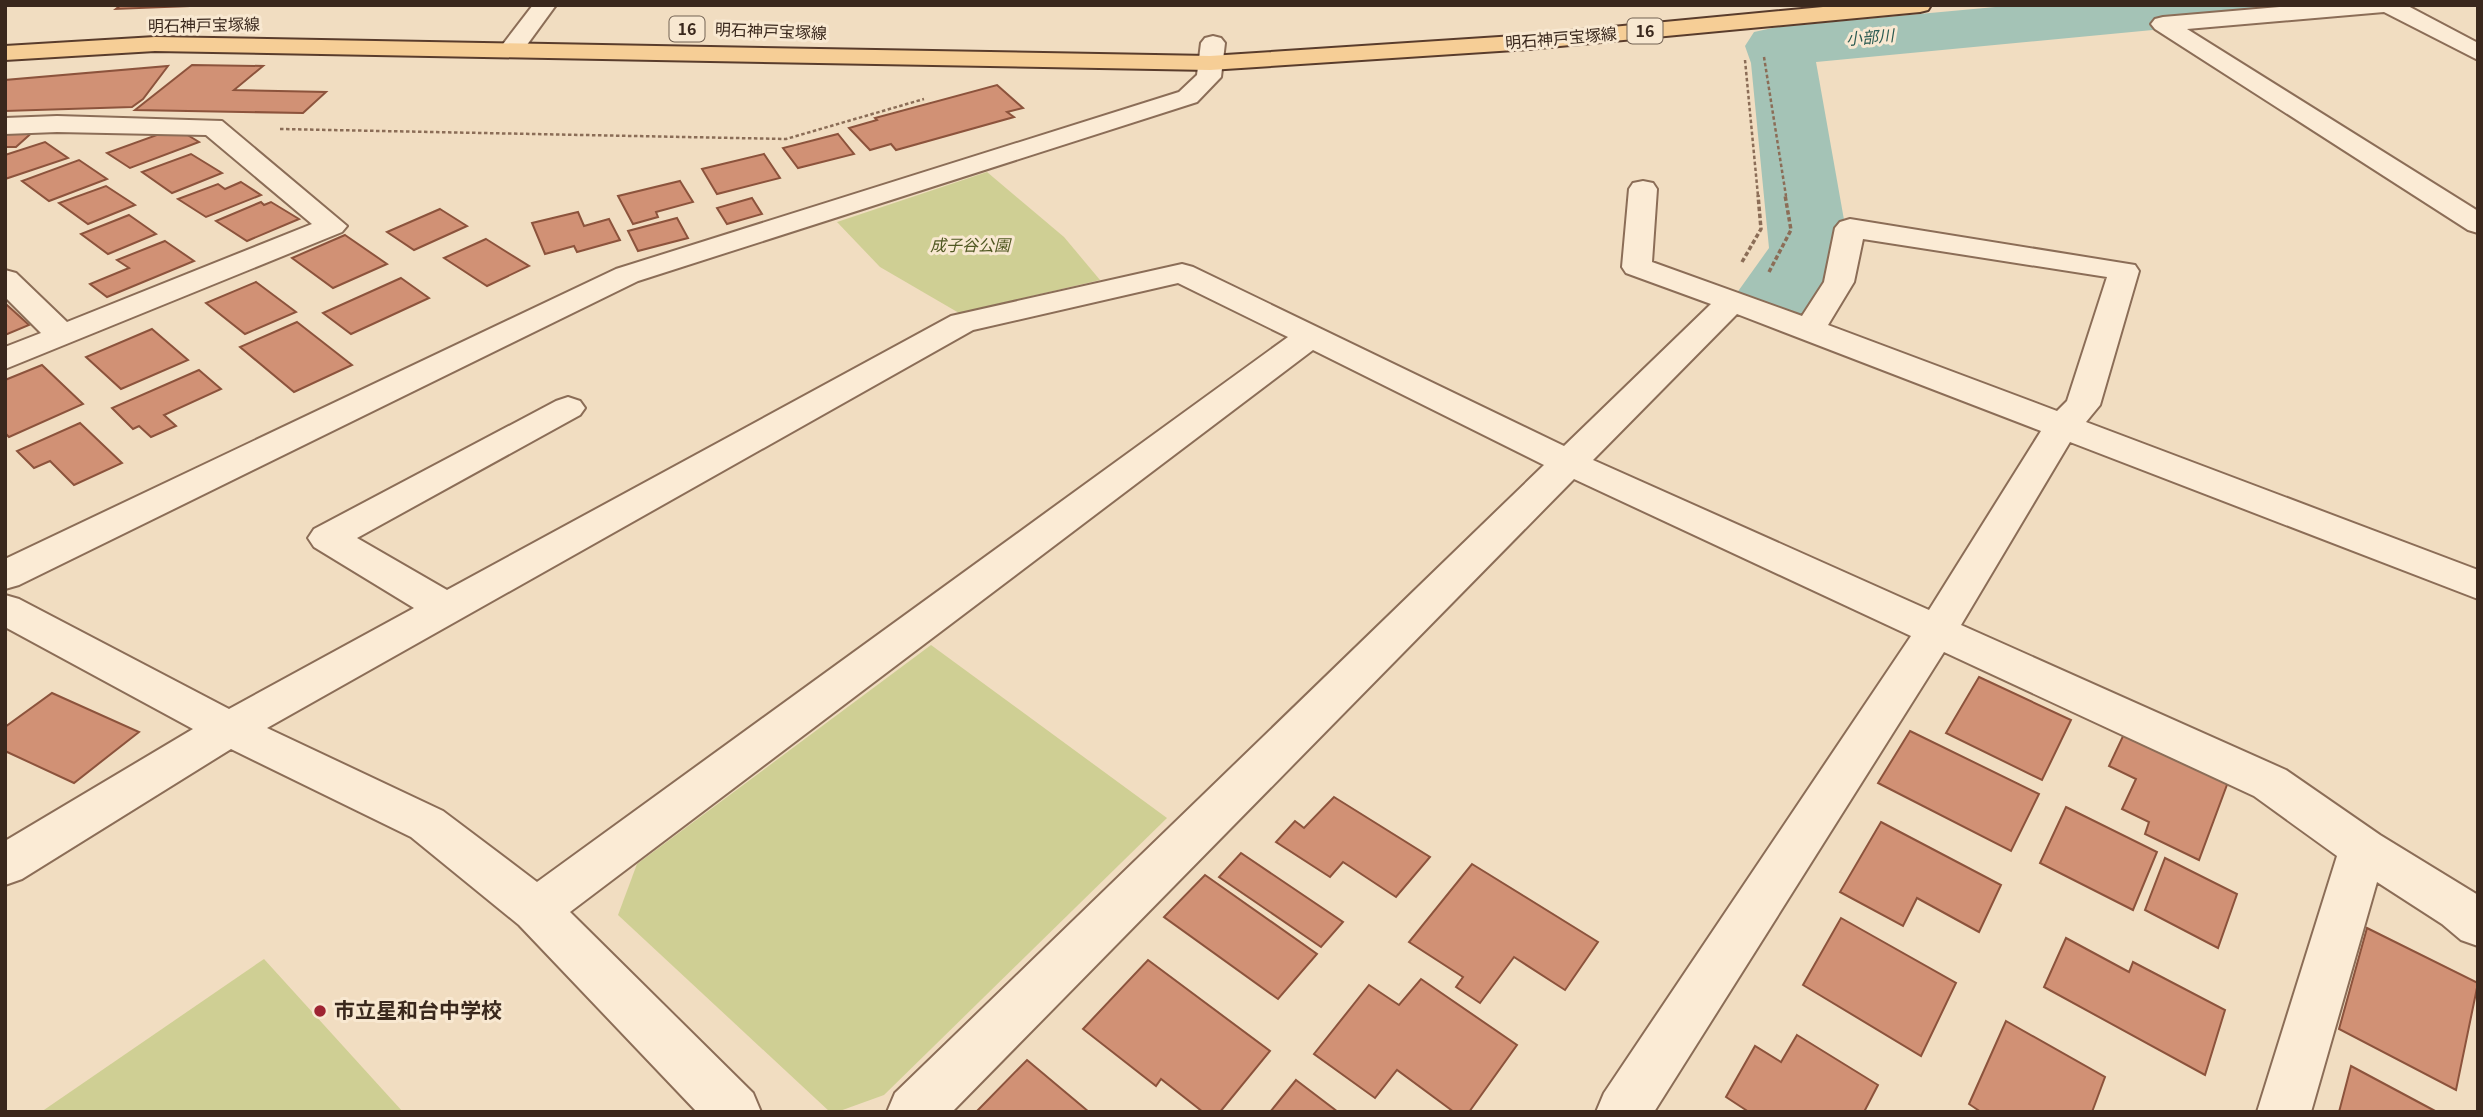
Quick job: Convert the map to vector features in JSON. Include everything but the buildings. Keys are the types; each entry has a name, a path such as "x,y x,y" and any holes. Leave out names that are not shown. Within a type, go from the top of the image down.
{"main road":[{"name":"明石神戸宝塚線","path":"5,53 155,44 1370,52 1528,42 1920,5"},
{"path":"505,24 538,14 559,24"},
{"name":"明石神戸宝塚線","path":"5,36 180,24 302,24"},
{"name":"明石神戸宝塚線","path":"864,34 1212,53"}],"street":[{"path":"2478,54 2387,5 2163,24 2478,224"},
{"path":"512,48 538,14"},
{"path":"5,575 627,275 1188,97 1209,77 1212,53"},
{"path":"5,126 57,124 213,127 332,226 5,359"},
{"path":"1643,189 1637,268 1809,330 2478,585"},
{"path":"1623,1112 1937,630 2062,427 2083,405 2124,271 1850,228 1839,282 1809,330"},
{"path":"5,865 229,729 962,323 1182,273 1569,463 2270,783 2363,849 2459,909 2478,925"},
{"path":"5,279 63,335"},
{"path":"914,1112 1730,303"},
{"path":"536,911 1309,337"},
{"path":"446,608 327,538 568,408"},
{"path":"5,609 229,729 428,824 536,911 734,1112"},
{"path":"2284,1112 2363,849"}],"path":[{"path":"1744,52 1761,229 1730,283 1730,303 1760,290 1791,230 1763,53"},
{"path":"213,127 786,139 926,98"}],"green space":[{"name":"成子谷公園","path":"987,172 1064,237 1100,280 959,313 880,267 837,222"},
{"path":"931,645 1167,818 884,1095 837,1112 830,1112 618,915 637,864"},
{"path":"264,959 403,1112 41,1112"}],"waterway":[{"name":"小部川","path":"1776,297 1809,248 1784,63 1777,46 2226,5"}],"place":[{"name":"市立星和台中学校","path":"320,1011"}]}
